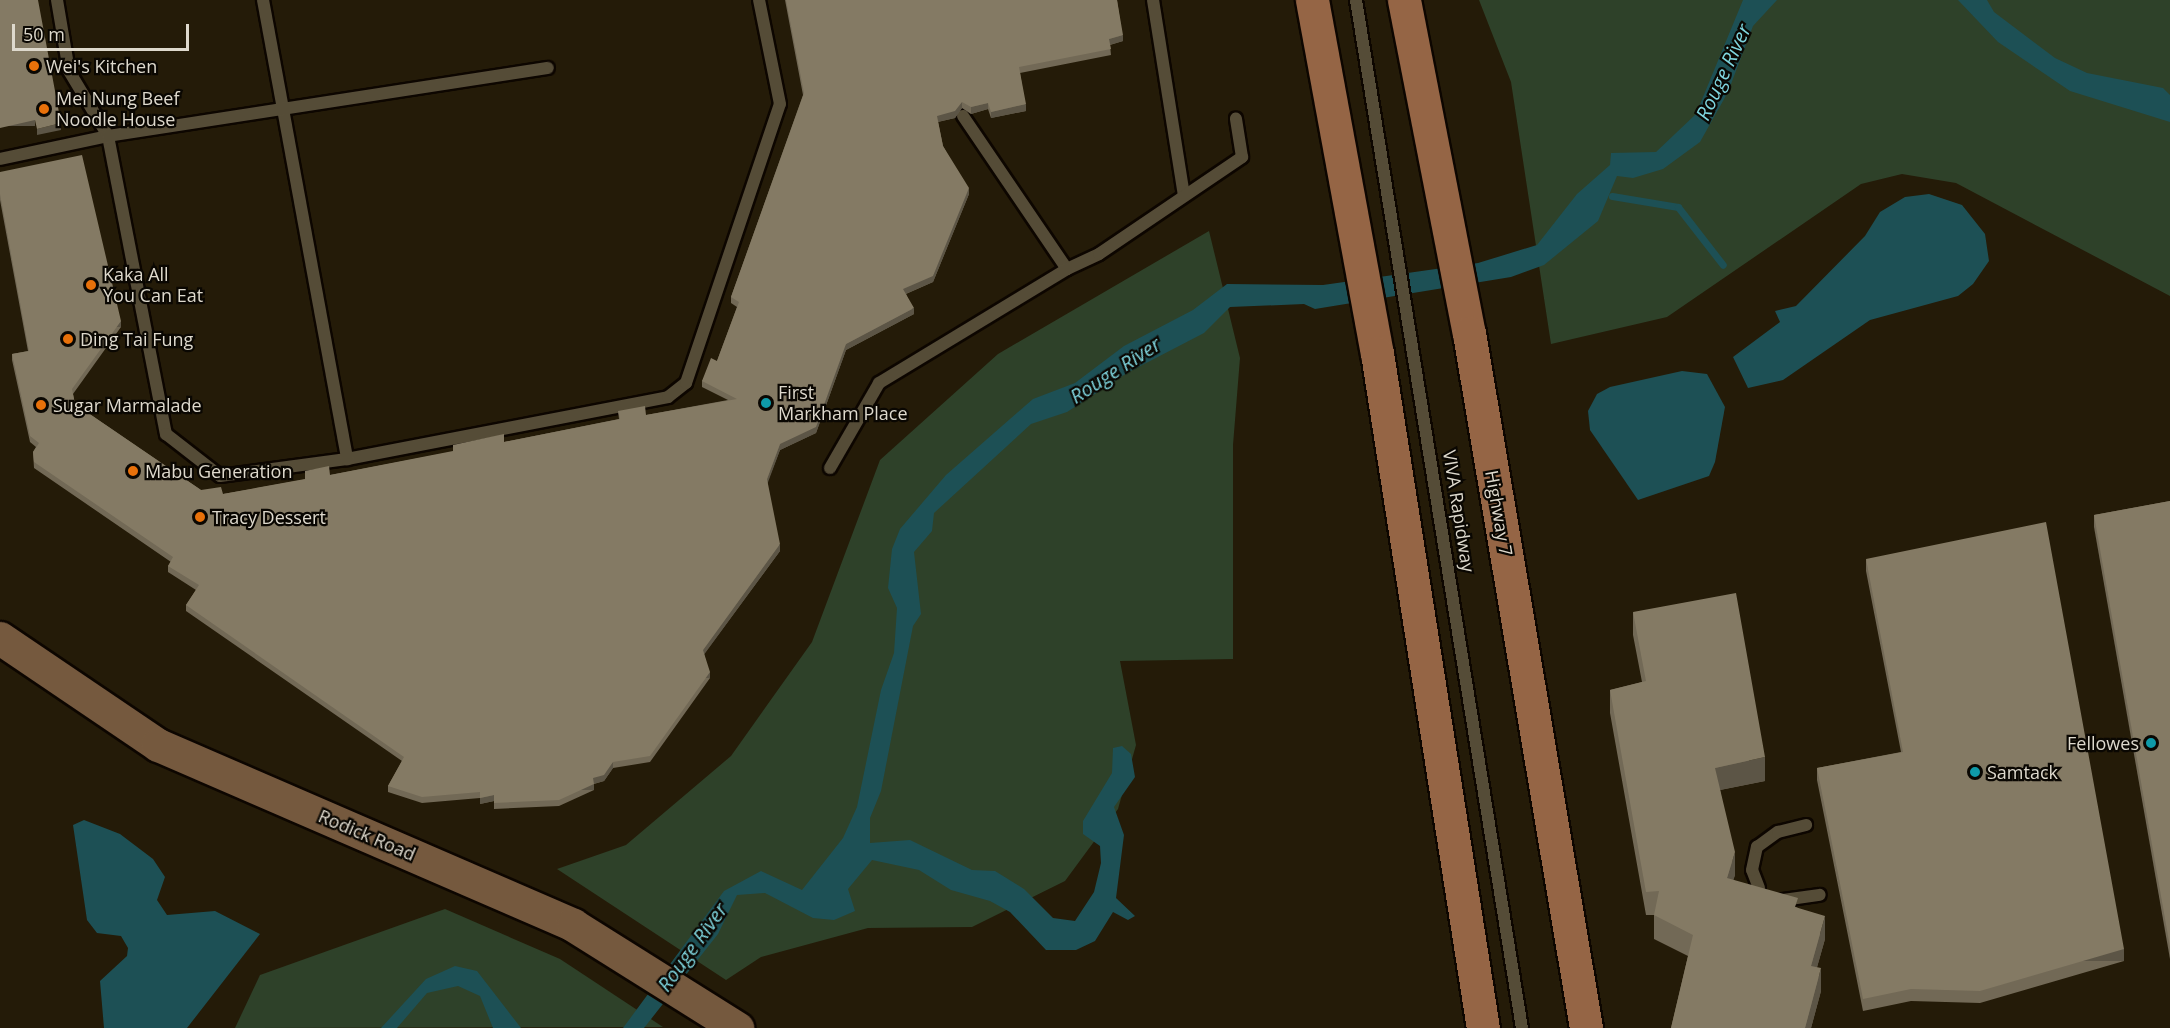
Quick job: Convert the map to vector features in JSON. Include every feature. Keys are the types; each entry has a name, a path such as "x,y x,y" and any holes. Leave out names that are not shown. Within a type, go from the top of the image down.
{"main road":[{"path":"1312,0 1377,353 1483,1028"},
{"name":"Highway 7","path":"1404,0 1469,333 1586,1028"},
{"name":"Rodick Road","path":"0,638 158,744 606,942 737,1028"}],"lane":[{"path":"57,0 69,70 108,136 166,434 220,476 347,459 668,397 686,383 780,104 759,0"},
{"path":"263,0 280,113 347,459"},
{"path":"1154,0 1184,196"},
{"name":"VIVA Rapidway","path":"1356,0 1413,335 1522,1028"},
{"path":"0,159 108,136 280,113 548,68"},
{"path":"963,116 1067,269"},
{"path":"830,468 879,383 1067,269 1099,254 1242,157 1236,118"},
{"path":"1759,888 1752,870 1757,847 1778,832 1806,825"},
{"path":"1782,900 1820,895"}],"green space":[{"path":"1479,0 2170,0 2170,296 1956,183 1902,174 1861,184 1667,317 1551,344 1511,82"},
{"path":"1209,231 1240,358 1233,445 1233,659 1120,661 1136,745 1118,809 1065,881 972,927 868,928 761,957 726,980 557,869 626,845 731,756 812,642 880,460 998,354"},
{"path":"445,909 560,959 663,1027 235,1028 260,975"}],"water":[{"name":"Rouge River","path":"1743,0 1777,0 1753,26 1728,92 1700,142 1663,169 1633,178 1617,176 1598,221 1544,265 1511,277 1315,309 1304,304 1230,307 1204,333 1127,373 1067,412 1031,424 934,513 932,531 914,552 921,614 913,626 881,791 870,818 870,843 910,840 972,870 995,871 1024,889 1053,918 1075,921 1094,892 1101,863 1100,846 1083,834 1083,821 1112,773 1113,748 1122,746 1131,754 1135,777 1114,807 1124,835 1116,898 1135,916 1128,920 1113,912 1095,941 1076,950 1046,950 1010,912 990,901 951,890 919,870 872,860 848,889 855,911 834,920 813,918 765,893 737,895 718,934 644,1028 623,1028 724,891 761,871 802,890 843,838 857,807 881,690 894,653 897,608 888,588 892,549 900,529 946,475 1033,399 1075,383 1124,346 1193,310 1227,284 1323,285 1478,263 1537,245 1577,194 1610,165 1611,153 1656,152 1696,114"},
{"path":"1958,0 1987,0 1994,12 2055,58 2087,73 2163,88 2170,95 2170,122 2070,91 1998,42"},
{"path":"1929,194 1962,205 1985,234 1989,261 1973,284 1958,296 1870,320 1783,380 1748,388 1733,357 1780,322 1775,311 1796,306 1865,236 1880,212 1905,197"},
{"path":"1682,371 1707,374 1725,407 1715,462 1709,476 1638,500 1590,430 1588,411 1597,394 1610,387"},
{"path":"84,820 120,834 153,859 165,877 157,900 167,915 215,911 260,934 187,1028 104,1028 100,981 127,956 128,948 121,936 97,933 87,920 73,825"},
{"path":"455,966 477,971 521,1028 493,1028 480,996 458,986 427,993 397,1028 381,1028 426,979"}],"building":[{"path":"0,0 38,0 61,123 37,129 35,120 0,128"},
{"name":"First Markham Place","path":"786,0 1117,0 1123,35 1109,39 1111,49 1019,67 1026,104 991,112 988,103 971,107 962,102 955,111 937,116 943,146 969,188 933,276 903,289 914,308 846,344 816,427 780,444 767,479 780,544 703,650 710,672 650,756 613,762 604,775 593,778 594,784 559,800 494,803 494,795 480,798 480,792 422,797 388,786 404,757 186,605 199,585 168,566 173,557 34,462 33,452 39,443 30,436 12,354 29,351 0,194 0,172 82,155 121,321 72,389 75,404 201,490 221,487 223,494 305,479 305,471 329,466 330,475 453,451 453,445 504,434 504,442 620,419 618,411 645,406 646,415 737,399 702,381 711,358 717,361 739,302 731,297 804,93"},
{"name":"Fellowes","path":"2170,501 2170,947 2094,515"},
{"name":"Samtack","path":"2046,522 2124,949 1980,991 1911,989 1863,999 1817,768 1903,752 1866,559"},
{"path":"1736,593 1765,757 1715,768 1735,852 1727,878 1798,898 1795,907 1825,916 1811,966 1821,968 1805,1028 1671,1028 1693,935 1654,915 1659,891 1646,892 1610,690 1646,681 1633,612"}],"waterway":[{"path":"1612,196 1678,207 1723,265"}],"place":[{"name":"Wei's Kitchen","path":"34,66"},
{"name":"Mei Nung Beef Noodle House","path":"44,109"},
{"name":"Kaka All You Can Eat","path":"91,285"},
{"name":"Ding Tai Fung","path":"68,339"},
{"name":"First Markham Place","path":"766,403"},
{"name":"Sugar Marmalade","path":"41,405"},
{"name":"Mabu Generation","path":"133,471"},
{"name":"Tracy Dessert","path":"200,517"},
{"name":"Fellowes","path":"2151,743"},
{"name":"Samtack","path":"1975,772"}]}
